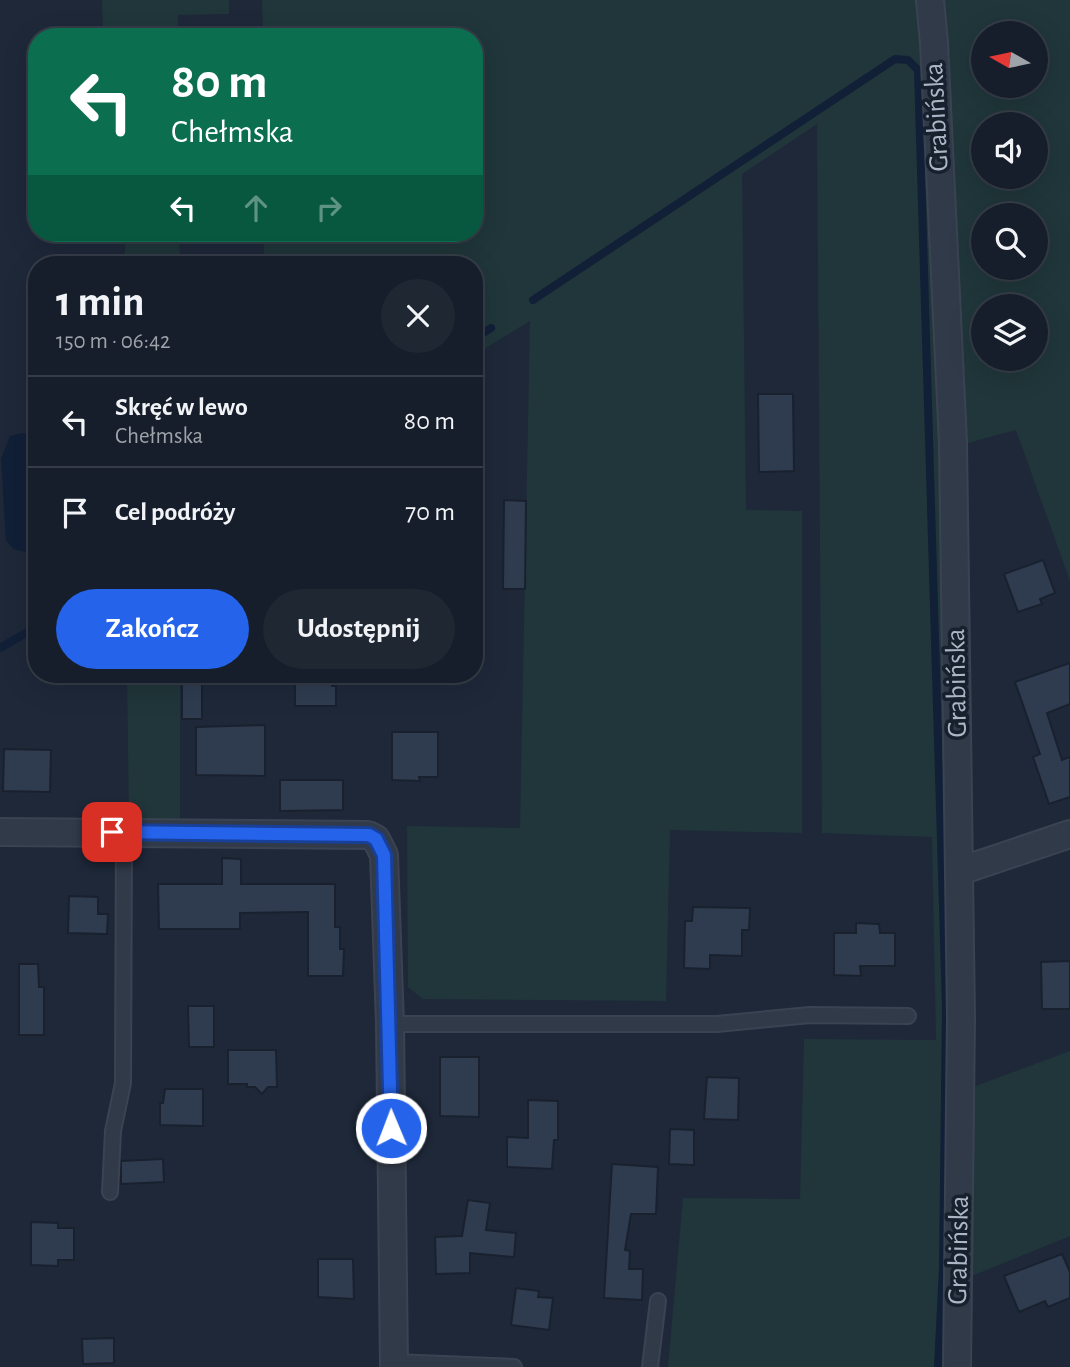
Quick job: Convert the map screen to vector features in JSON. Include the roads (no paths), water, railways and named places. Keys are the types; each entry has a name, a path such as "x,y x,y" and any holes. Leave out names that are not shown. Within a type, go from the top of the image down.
{"street":[{"name":"Grabińska","path":"929,0 934,43 953,443 961,1017 957,1367"},
{"path":"0,832 369,835 376,839 384,855 390,1024 394,1364"},
{"path":"960,872 1070,834"}],"lane":[{"path":"110,1192 113,1131 123,1083 124,832"},
{"path":"390,1024 717,1024 810,1015 908,1016"},
{"path":"650,1367 658,1301"},
{"path":"394,1364 514,1367"}],"water":[{"path":"28,433 28,553 13,549 6,540 1,459 10,436"}],"waterway":[{"path":"533,300 895,59 908,60 918,70 946,1008 943,1268 938,1367"},
{"path":"483,333 491,328"},
{"path":"0,648 28,632"}]}
